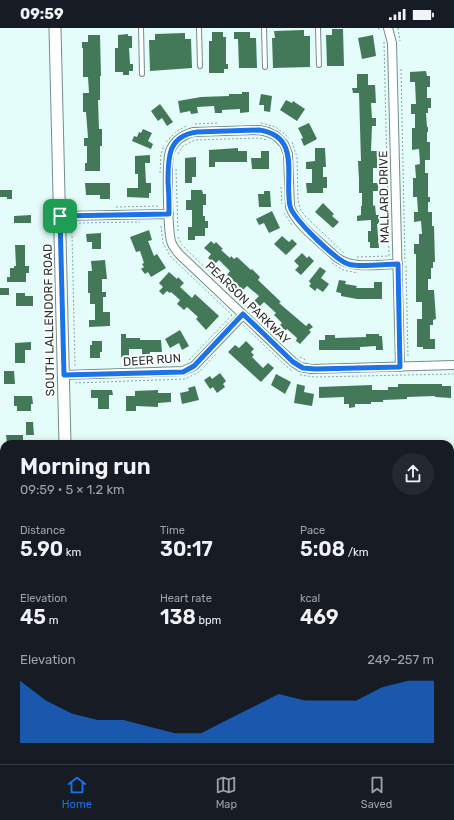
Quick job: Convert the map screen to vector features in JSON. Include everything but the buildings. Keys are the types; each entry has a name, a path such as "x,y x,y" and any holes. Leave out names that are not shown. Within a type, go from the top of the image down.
{"street":[{"name":"SOUTH LALLENDORF ROAD","path":"55,28 65,440"},
{"name":"MALLARD DRIVE","path":"385,31 392,42 398,264 404,367"},
{"name":"PEARSON PARKWAY","path":"398,264 356,265 343,262 299,222 292,212 290,205 289,162 287,150 279,138 272,134 264,131 197,132 177,140 170,152 168,161 170,238 177,252 293,362 303,368 315,369 454,365"},
{"path":"60,216 169,214"},
{"name":"DEER RUN","path":"64,375 76,379 187,370 197,363 243,314"}],"lane":[{"path":"141,28 142,74"},
{"path":"199,28 200,66"},
{"path":"264,28 265,67"},
{"path":"318,28 319,65"}],"path":[{"path":"378,28 385,31"},
{"path":"398,28 400,41"},
{"path":"354,257 389,256 384,38"},
{"path":"401,69 404,367"},
{"path":"260,122 276,127 284,132 290,140 297,157 298,200 300,209 305,216 347,255"},
{"path":"160,179 160,160 162,149 172,134 181,128 192,124 220,123"},
{"path":"177,202 178,233 181,243 258,318"},
{"path":"70,223 72,234 76,379"},
{"path":"187,361 232,315"},
{"path":"298,356 308,361"}],"route":[{"path":"259,130 268,132 279,138 287,150 289,162 290,205 292,212 299,222 343,262 356,265 398,264 400,367 303,368 293,362 243,314 194,366 183,372 64,375 60,216 169,214 168,161 170,152 177,140 193,132 259,130"}]}
